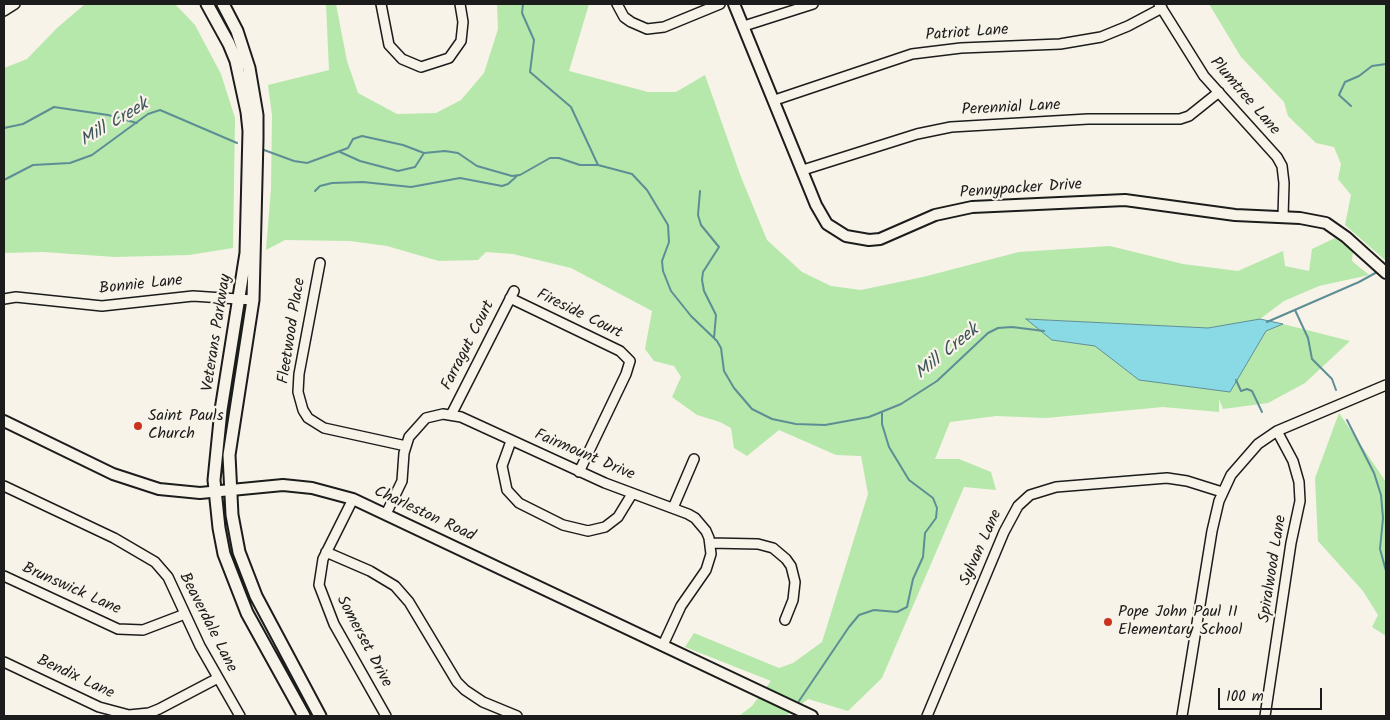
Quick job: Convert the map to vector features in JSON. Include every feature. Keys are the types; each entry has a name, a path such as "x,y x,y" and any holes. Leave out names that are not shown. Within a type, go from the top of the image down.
{"main road":[{"name":"Veterans Parkway","path":"207,4 230,44 236,61 247,112 247,233 240,299 221,410 214,480 215,492 224,554 239,596 301,715"},
{"name":"Veterans Parkway","path":"223,4 237,31 246,58 257,115 253,300 231,435 229,471 233,522 245,571 272,627 320,716"}],"street":[{"path":"4,11 15,4"},
{"path":"381,4 389,45 402,59 421,67 449,58 461,41 463,22 460,4"},
{"path":"617,4 624,17 647,29 664,27 720,4"},
{"name":"Pennypacker Drive","path":"734,4 775,100 816,205 827,224 846,236 857,239 880,239 935,215 960,208 1097,200 1138,202 1235,215 1283,216 1326,223 1386,273"},
{"path":"744,26 813,4"},
{"name":"Plumtree Lane","path":"1160,6 1197,67 1280,161 1284,182 1283,216"},
{"name":"Patriot Lane","path":"775,100 912,54 961,48 1060,44 1101,37 1128,26 1160,6"},
{"name":"Perennial Lane","path":"803,170 917,134 951,127 1088,119 1180,119 1189,116 1219,92"},
{"name":"Fleetwood Place","path":"320,263 299,374 298,392 303,410 308,418 324,428 406,446"},
{"name":"Farragut Court","path":"451,415 512,294"},
{"name":"Fireside Court","path":"512,294 620,352 630,361 626,374 579,472"},
{"name":"Bonnie Lane","path":"4,299 16,297 102,306 136,304 182,296 253,300"},
{"path":"1182,716 1212,531 1222,492 1231,474 1243,459 1277,431 1386,385"},
{"name":"Fairmount Drive","path":"386,514 402,481 406,446 414,430 426,418 434,415 451,415 461,417 579,472 695,518 706,530 710,543"},
{"name":"Charleston Road","path":"4,421 134,482 171,492 215,492 283,485 327,491 354,499 812,716"},
{"name":"Spiralwood Lane","path":"1265,716 1293,533 1300,501 1299,482 1293,461 1277,431"},
{"path":"511,441 502,466 507,490 519,504 554,521 588,531 605,527 618,517 632,494"},
{"path":"673,508 694,459"},
{"name":"Sylvan Lane","path":"927,716 1004,532 1023,500 1038,491 1056,487 1166,478 1187,480 1222,492"},
{"name":"Beaverdale Lane","path":"4,486 114,538 155,562 168,577 184,614 240,716"},
{"name":"Somerset Drive","path":"354,499 338,534 326,552 319,576 321,594 334,624 386,716"},
{"path":"663,645 678,613 706,570 711,554 710,543 758,544 773,548 786,559 791,566 795,582 793,600 785,620"},
{"path":"326,552 370,571 395,586 409,602 457,682 484,702 517,716"},
{"name":"Brunswick Lane","path":"4,576 118,629 143,630 184,614"},
{"name":"Bendix Lane","path":"4,662 99,708 129,715 149,713 159,709 218,678"}],"green space":[{"path":"85,4 175,4 195,25 221,74 235,118 233,248 189,255 115,257 43,252 4,253 4,68 27,59 57,28"},
{"path":"326,4 336,4 347,61 358,93 397,114 436,113 461,100 484,73 498,29 497,4 589,4 569,71 648,92 676,92 705,75 741,177 767,240 802,272 831,286 861,290 923,277 1019,252 1110,246 1183,264 1238,271 1283,251 1285,266 1309,271 1312,249 1335,238 1353,251 1352,261 1369,275 1319,286 1284,301 1260,319 1208,328 1027,319 1052,340 1095,346 1139,380 1230,392 1266,331 1283,324 1350,341 1305,383 1268,403 1223,409 1219,399 1219,412 1163,407 1046,418 996,416 950,422 935,459 959,459 991,472 996,490 964,487 882,678 848,711 808,699 786,716 739,716 752,706 771,681 685,647 694,633 779,668 793,663 822,642 868,494 861,456 836,455 779,430 747,456 734,448 731,428 720,422 697,415 672,397 681,377 674,366 654,361 645,349 652,311 571,268 513,254 486,252 478,260 439,261 387,246 350,241 285,240 266,250 271,189 272,115 268,85 329,70"},
{"path":"1209,4 1386,4 1386,261 1345,225 1351,195 1338,179 1341,164 1334,147 1316,143 1288,116 1284,102 1241,57"},
{"path":"1339,413 1386,482 1386,636 1372,627 1378,615 1363,591 1318,541 1315,478"}],"water":[{"path":"1026,319 1208,328 1260,319 1283,324 1266,331 1230,392 1139,380 1095,346 1052,340"}],"waterway":[{"path":"523,4 522,13 534,40 530,72 571,107 598,165"},
{"path":"1351,106 1339,95 1345,82 1359,76 1372,66 1386,64"},
{"path":"4,128 23,124 54,107 108,115 137,123"},
{"name":"Mill Creek","path":"4,180 33,165 70,163 92,155 148,114 160,110 237,143"},
{"name":"Mill Creek","path":"264,150 294,161 307,163 348,148 353,139 362,136 403,145 424,153 445,151 458,153 477,166 512,176 520,175 550,158 559,158 580,165 598,165 632,174 647,190 668,225 669,242 662,261 663,271 671,291 691,316 717,341 721,348 724,371 734,388 752,409 772,419 796,424 825,425 869,417 901,404 937,381 988,333 998,328 1012,327 1044,331"},
{"path":"340,152 360,161 398,171 415,167 424,153"},
{"path":"315,191 320,186 332,183 363,182 411,187 460,178 502,186 508,184 518,175"},
{"path":"700,191 698,215 701,225 719,247 703,272 702,280 704,291 716,315 714,338"},
{"name":"Mill Creek","path":"1267,322 1359,282 1379,271"},
{"path":"1295,310 1308,338 1312,359 1332,379 1336,390"},
{"path":"1236,380 1241,391 1247,389 1252,391 1262,412"},
{"path":"799,701 859,615 874,610 897,612 907,607 913,579 923,557 925,533 936,518 937,508 933,498 909,480 889,447 882,424 882,413"},
{"path":"1347,420 1374,473 1381,495 1383,518 1380,549 1386,571"}],"place":[{"name":"Saint Pauls Church","path":"138,426"},
{"name":"Pope John Paul II Elementary School","path":"1108,622"}]}
